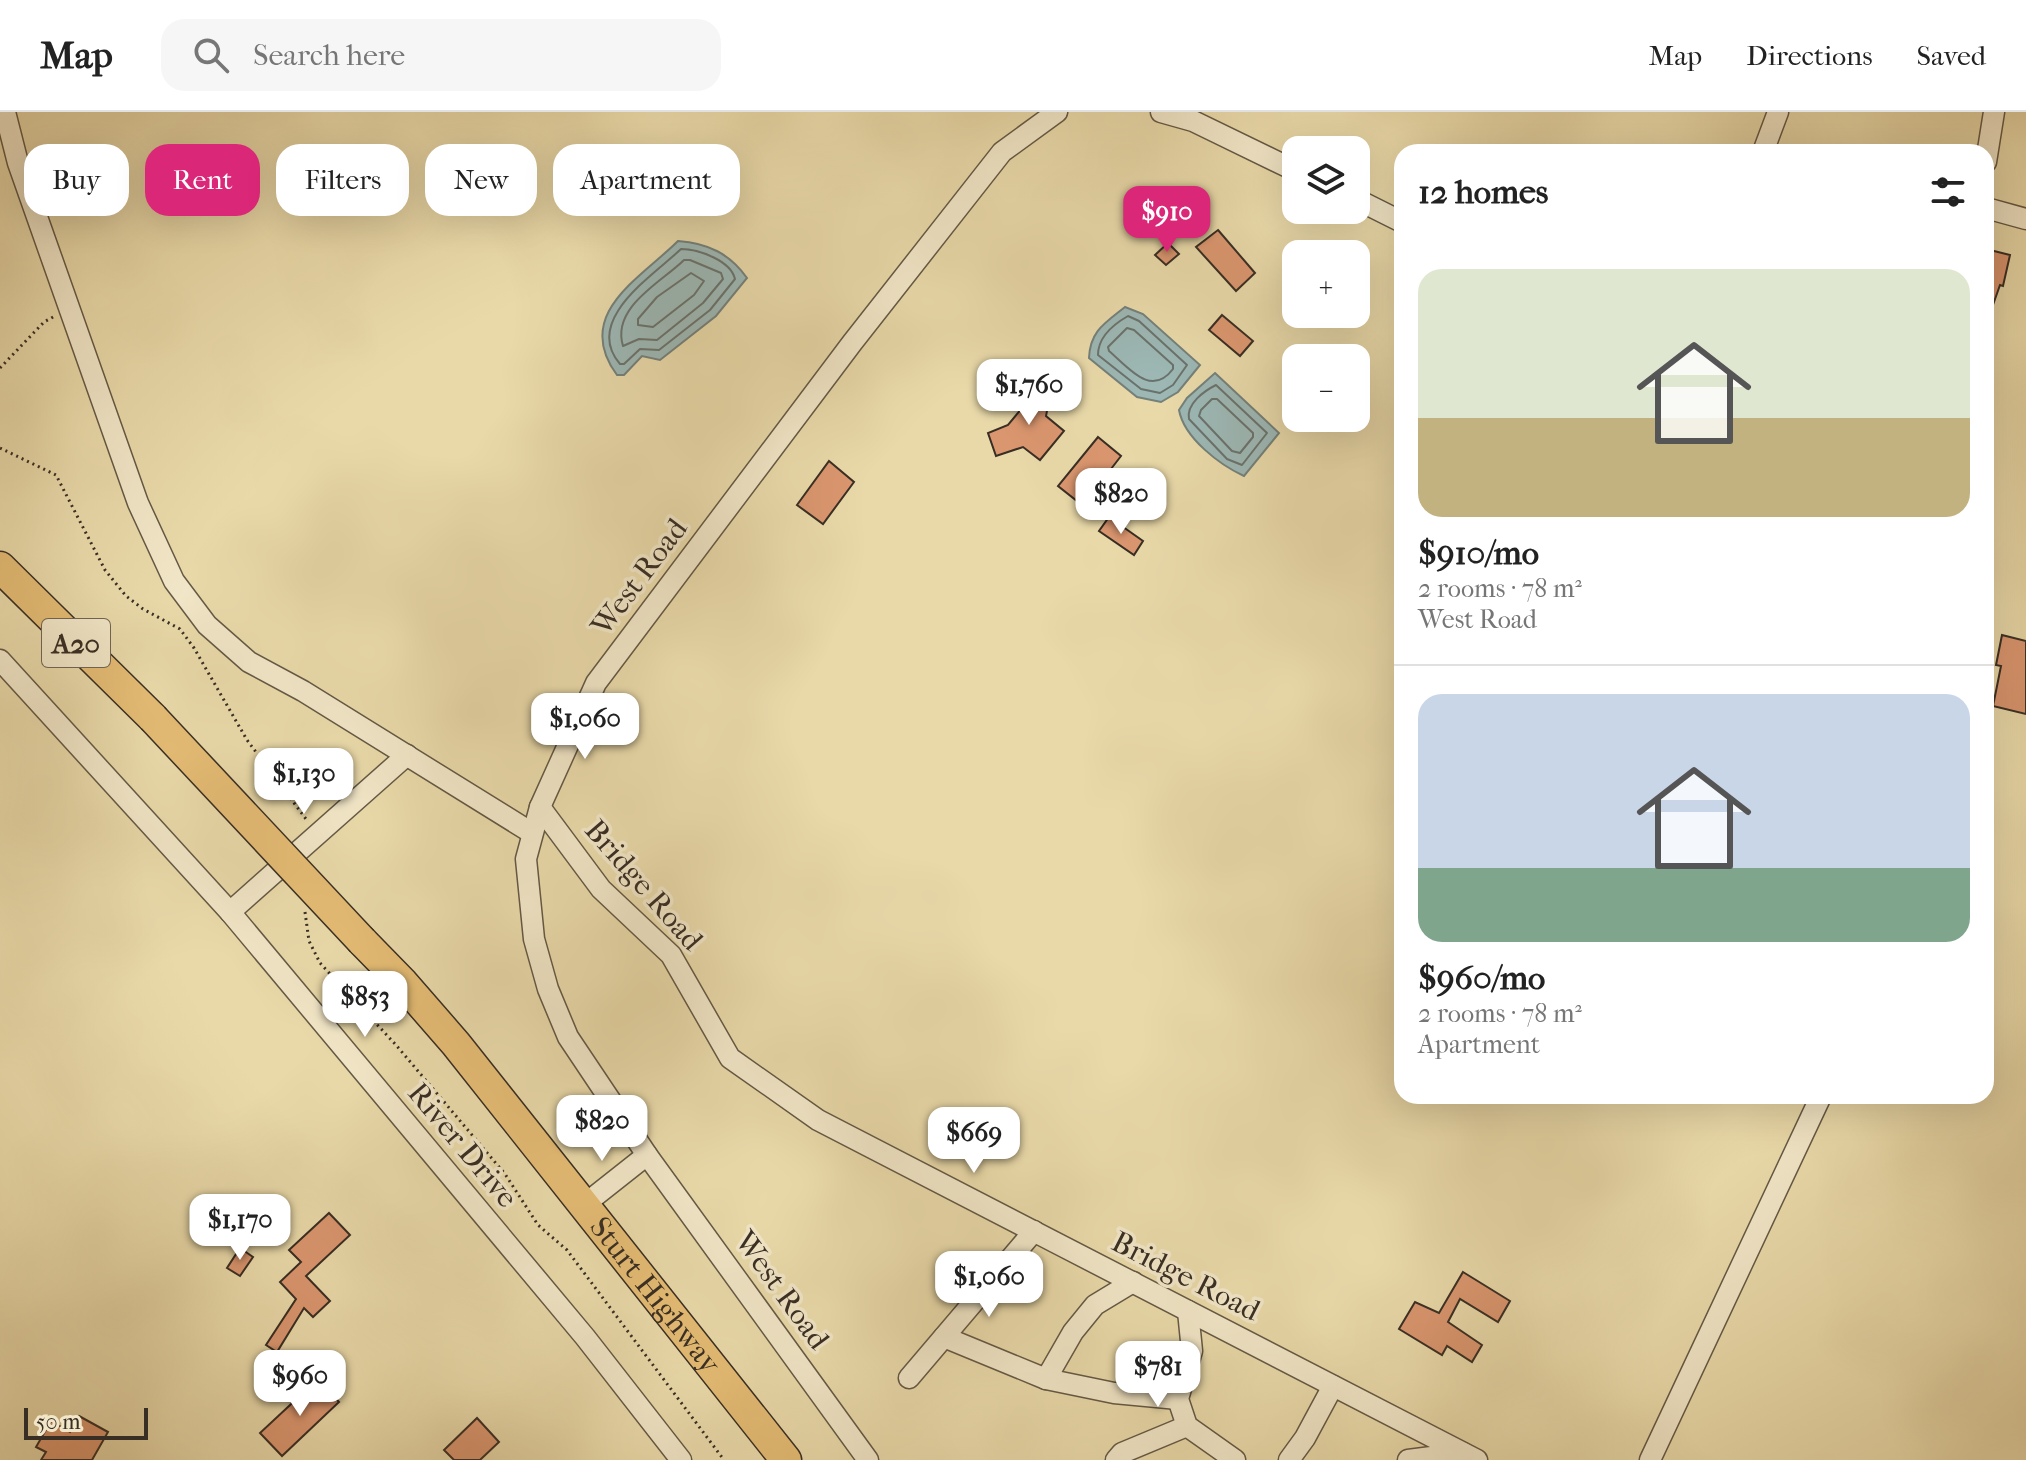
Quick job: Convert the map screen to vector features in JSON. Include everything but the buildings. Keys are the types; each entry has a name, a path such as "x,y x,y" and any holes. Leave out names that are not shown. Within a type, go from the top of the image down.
{"highway":[{"name":"Sturt Highway","path":"0,567 153,718 403,983 585,1204 786,1460"}],"street":[{"path":"5,112 18,163 138,503 174,581 207,625 249,662 303,691 532,833"},
{"name":"West Road","path":"868,1460 647,1155 568,1037 548,989 533,923 526,859 540,807 596,683 852,343 1002,152 1055,112"},
{"path":"1161,112 1193,121 1282,164"},
{"path":"1766,144 1778,112"},
{"path":"1989,144 1994,112"},
{"path":"1370,206 1394,218"},
{"path":"1994,210 2026,219"},
{"name":"River Drive","path":"0,660 230,912 585,1337 681,1460"},
{"path":"230,912 407,755"},
{"name":"Bridge Road","path":"540,807 601,889 671,955 730,1058 818,1120 1470,1456"},
{"path":"1650,1460 1817,1104"},
{"path":"585,1204 647,1155"},
{"path":"909,1378 1034,1231"},
{"path":"1046,1379 1073,1332 1095,1305 1133,1282"},
{"path":"1188,1311 1192,1351 1178,1399 1187,1426 1235,1460"},
{"path":"1192,1351 1227,1331"},
{"path":"944,1337 1046,1379 1114,1393 1178,1399"},
{"path":"1289,1460 1305,1438 1333,1386"},
{"path":"1116,1460 1122,1453 1187,1426"},
{"path":"1408,1460 1470,1456"}],"path":[{"path":"0,368 44,322 69,309"},
{"path":"0,448 56,475 105,570 134,603 180,629 231,714 305,817 314,837"},
{"path":"307,900 304,916 309,941 320,963 396,1045 505,1174 538,1225 567,1250 724,1460"}],"water":[{"path":"678,241 717,251 733,262 747,278 716,316 660,360 642,356 624,375 617,375 605,353 602,334 607,316 631,284"},
{"path":"1125,307 1143,314 1200,365 1178,392 1161,402 1137,397 1089,358 1096,334"},
{"path":"1215,373 1279,433 1244,476 1224,465 1195,440 1179,410 1187,398"}]}
